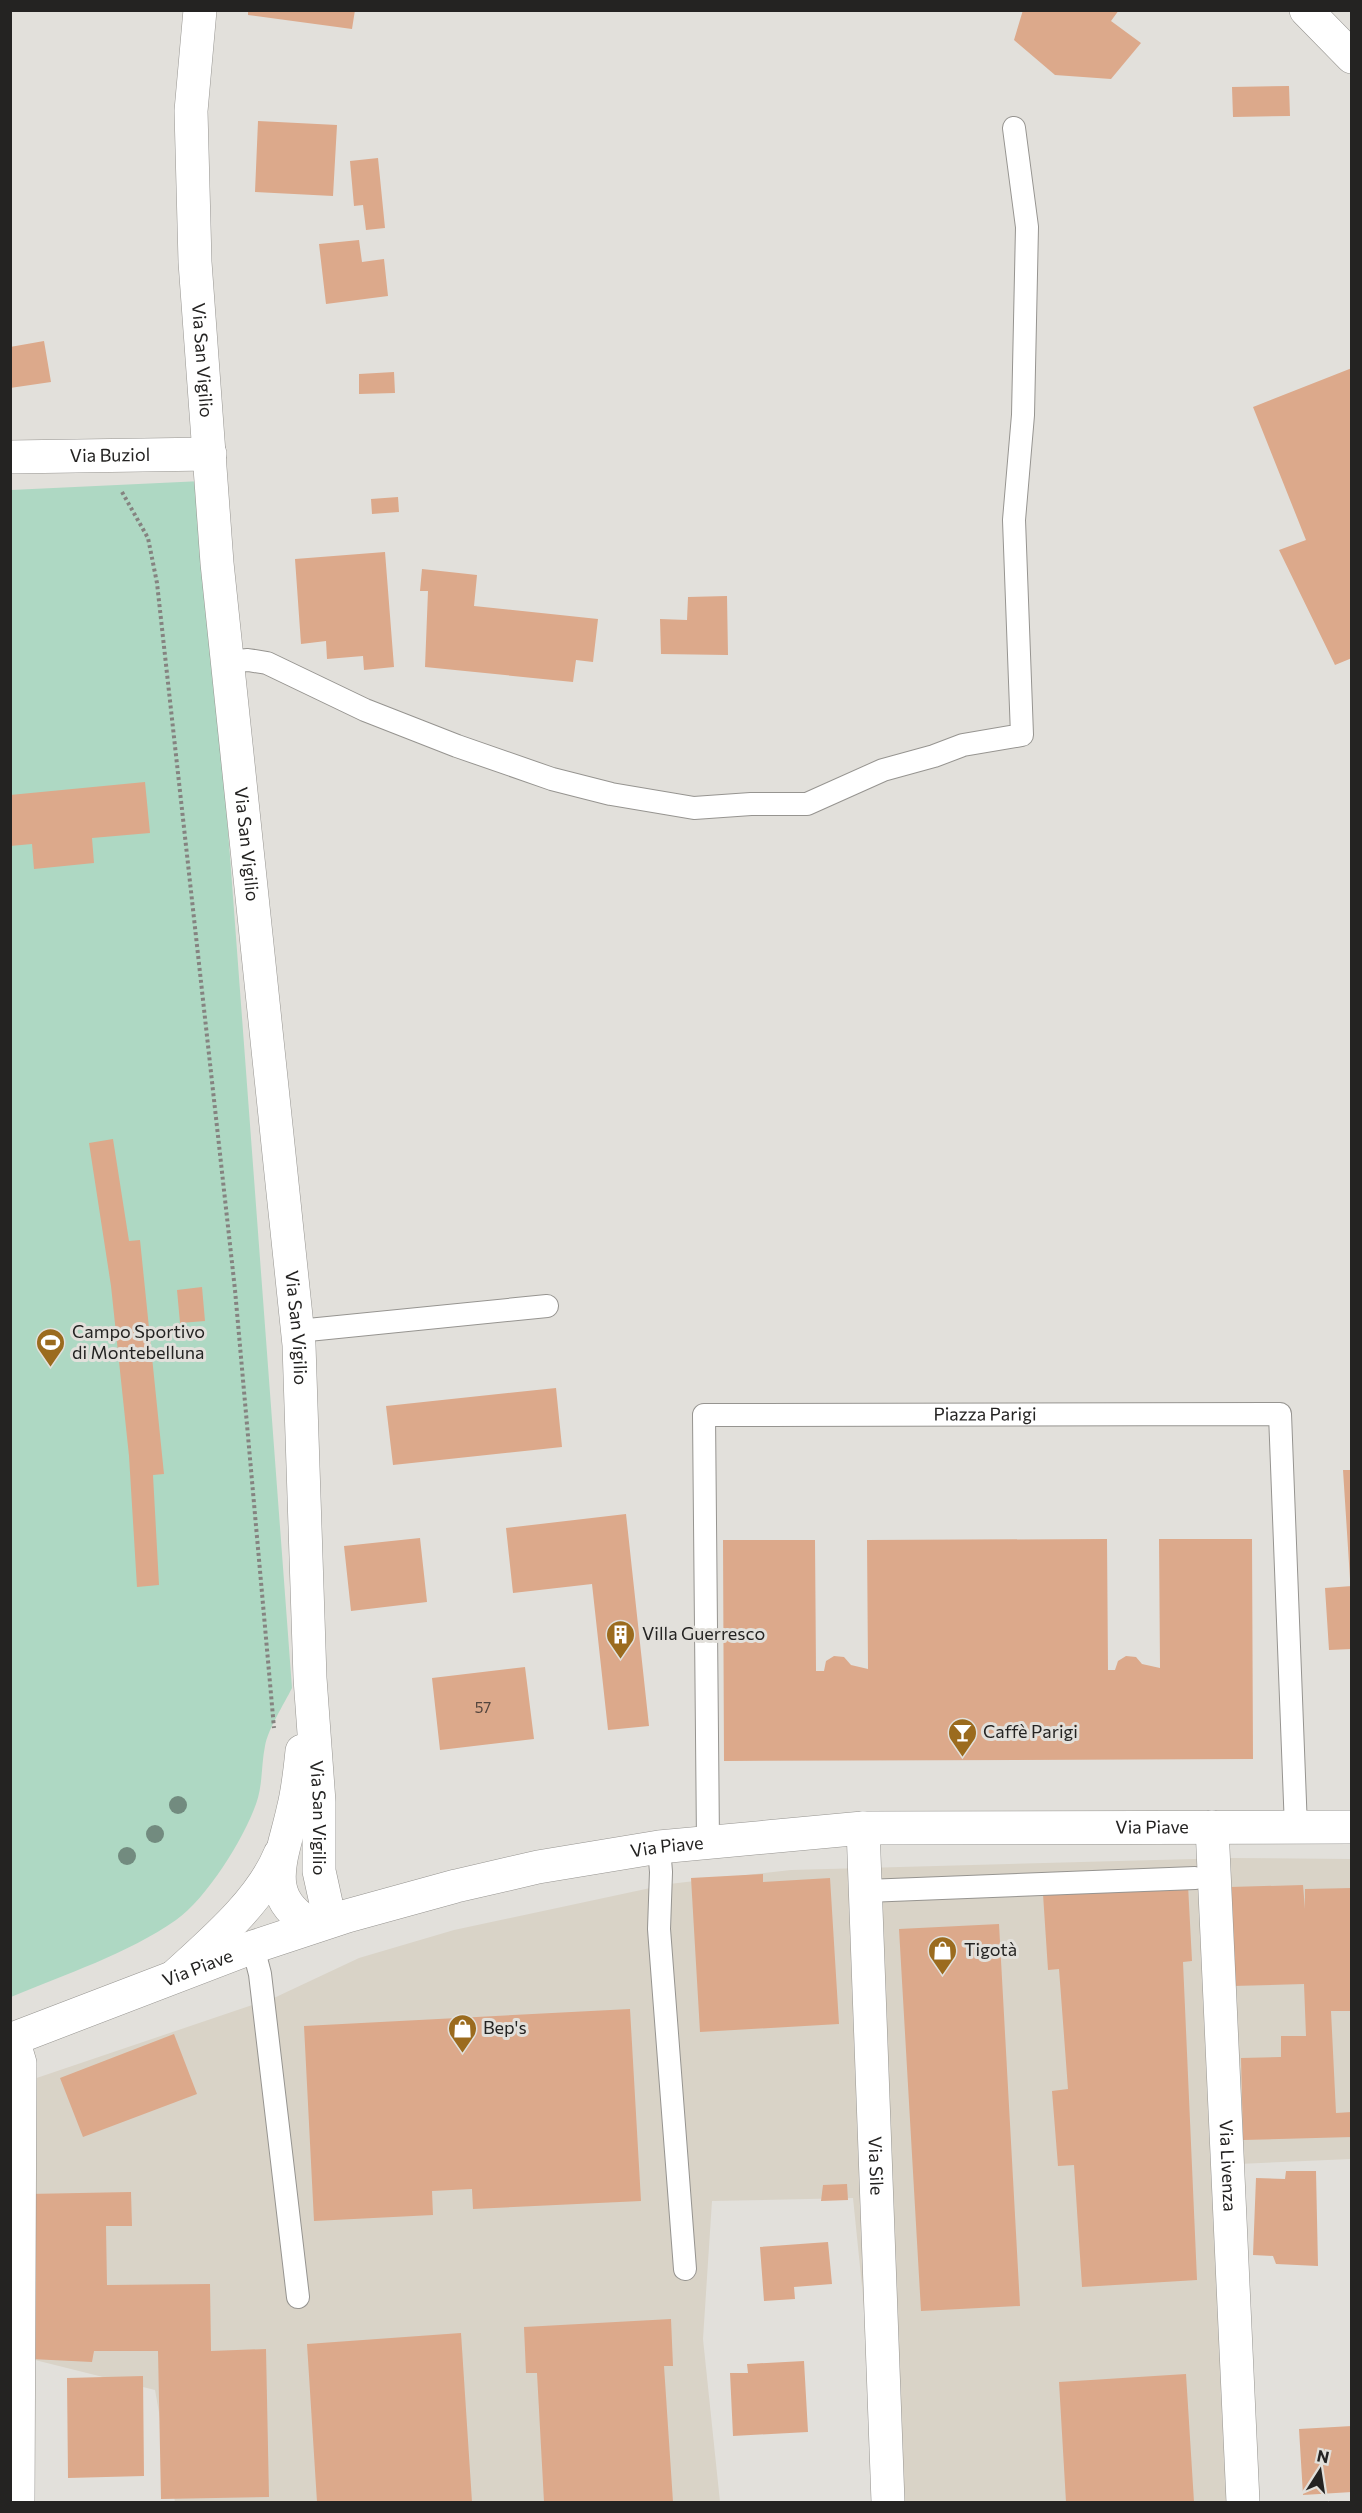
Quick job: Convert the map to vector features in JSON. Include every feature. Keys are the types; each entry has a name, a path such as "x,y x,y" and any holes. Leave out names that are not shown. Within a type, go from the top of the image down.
{"street":[{"name":"Via San Vigilio","path":"200,10 192,85 191,182 195,262 226,662 298,1331 307,1520 310,1678 320,1802 319,1871 323,1923 294,1914 282,1895 279,1874 282,1849 297,1787 310,1678"},
{"path":"1306,10 1352,57"},
{"name":"Via Buziol","path":"10,457 210,454"},
{"name":"Via Livenza","path":"1212,1827 1243,2502"},
{"name":"Via Piave","path":"12,2040 175,1976 323,1923 468,1883 538,1867 659,1846 864,1828 1352,1827"},
{"name":"Via Sile","path":"864,1828 888,2502"},
{"name":"Via San Vigilio","path":"175,1976 257,1893 273,1870 282,1849"},
{"path":"12,2040 20,2063 18,2502"}],"lane":[{"path":"226,662 248,660 267,663 365,710 457,746 552,779 611,794 694,808 751,804 807,804 883,770 934,756 963,745 1022,735 1014,520 1023,415 1027,227 1014,128"},
{"path":"298,1331 547,1306"},
{"name":"Piazza Parigi","path":"708,1842 704,1415 1280,1414 1296,1828"},
{"path":"659,1846 661,1872 659,1929 684,2269"},
{"path":"866,1891 1195,1878"},
{"path":"253,1947 260,1974 298,2297"}],"path":[{"path":"119,456 120,483 127,503 148,538 157,583 235,1290 274,1736"}],"shaded area":[{"path":"1231,1858 1351,1859 1351,2159 1238,2164 1243,2502 884,2502 853,2198 712,2201 703,2339 720,2502 175,2502 155,2390 11,2354 10,2087 276,1997 359,1958 454,1930 669,1884 791,1870"}],"green space":[{"path":"202,481 292,1688 267,1739 260,1790 250,1818 223,1867 200,1898 176,1920 137,1943 96,1963 11,1997 11,490"}],"building":[{"path":"248,10 355,10 352,29 248,15"},
{"path":"1023,10 1119,10 1111,21 1141,43 1111,79 1055,75 1014,40"},
{"path":"1289,86 1290,116 1233,117 1232,87"},
{"path":"258,121 337,125 333,196 255,192"},
{"path":"378,158 385,228 366,230 363,205 354,206 350,161"},
{"path":"359,240 362,262 384,259 388,296 326,304 319,244"},
{"path":"44,341 51,382 10,388 10,347"},
{"path":"1352,368 1352,658 1335,665 1279,550 1306,540 1253,407"},
{"path":"394,372 395,393 359,394 359,374"},
{"path":"398,497 399,512 372,514 371,499"},
{"path":"385,552 394,667 364,670 363,656 327,659 326,641 301,644 295,559"},
{"path":"422,569 477,575 474,606 598,619 593,662 576,660 573,682 425,667 428,591 420,591"},
{"path":"727,596 728,655 661,654 660,619 687,620 688,597"},
{"path":"145,782 150,833 92,838 94,863 34,869 32,844 10,846 10,795"},
{"path":"113,1139 129,1241 140,1240 164,1474 153,1475 159,1585 137,1587 129,1456 111,1286 89,1143"},
{"path":"202,1287 205,1321 180,1323 177,1290"},
{"path":"556,1388 562,1447 393,1465 386,1406"},
{"path":"1343,1470 1352,1470 1352,1579 1350,1579"},
{"name":"Villa Guerresco","path":"626,1514 649,1726 608,1730 592,1584 513,1593 506,1528"},
{"path":"420,1538 427,1602 351,1611 344,1546"},
{"path":"1107,1539 1108,1670 1115,1670 1118,1661 1126,1656 1136,1657 1142,1664 1160,1668 1159,1539 1252,1539 1253,1759 724,1761 723,1540 815,1540 816,1671 824,1671 826,1661 834,1656 844,1657 851,1665 868,1669 867,1540"},
{"path":"1352,1586 1352,1649 1329,1650 1325,1588"},
{"path":"525,1667 534,1739 440,1750 432,1678"},
{"path":"763,1874 763,1882 830,1878 839,2024 700,2032 691,1878"},
{"path":"1188,1885 1192,1961 1183,1962 1197,2280 1082,2287 1074,2165 1058,2166 1052,2091 1068,2089 1059,1969 1048,1970 1043,1894"},
{"path":"1303,1885 1305,1909 1305,1889 1352,1888 1352,2011 1331,2011 1336,2113 1352,2112 1352,2137 1243,2140 1241,2058 1281,2057 1281,2036 1306,2036 1304,1984 1232,1986 1230,1887"},
{"path":"999,1924 1020,2306 921,2311 899,1929"},
{"path":"630,2009 641,2201 473,2209 472,2189 432,2191 433,2215 314,2221 304,2026"},
{"path":"174,2034 197,2094 83,2137 60,2078"},
{"path":"1286,2171 1316,2171 1318,2266 1276,2264 1273,2256 1253,2255 1256,2178 1285,2179"},
{"path":"847,2184 848,2200 821,2201 823,2185"},
{"path":"131,2192 132,2226 106,2226 107,2285 210,2284 211,2351 266,2349 269,2497 161,2499 158,2351 94,2351 92,2362 31,2359 28,2194"},
{"path":"828,2242 832,2284 794,2287 795,2299 764,2301 760,2247"},
{"path":"671,2319 673,2366 664,2366 673,2502 544,2502 537,2373 526,2373 524,2327"},
{"path":"461,2333 472,2502 317,2502 307,2344"},
{"path":"804,2361 808,2432 733,2436 730,2373 748,2373 747,2364"},
{"path":"1186,2374 1194,2502 1066,2502 1059,2382"},
{"path":"143,2376 144,2476 68,2478 67,2378"},
{"path":"1352,2426 1352,2492 1303,2495 1299,2429"}],"place":[{"name":"Campo Sportivo di Montebelluna","path":"51,1368"},
{"name":"Villa Guerresco","path":"621,1660"},
{"name":"Caffè Parigi","path":"962,1758"},
{"name":"Tigotà","path":"943,1976"},
{"name":"Bep's","path":"462,2054"}]}
